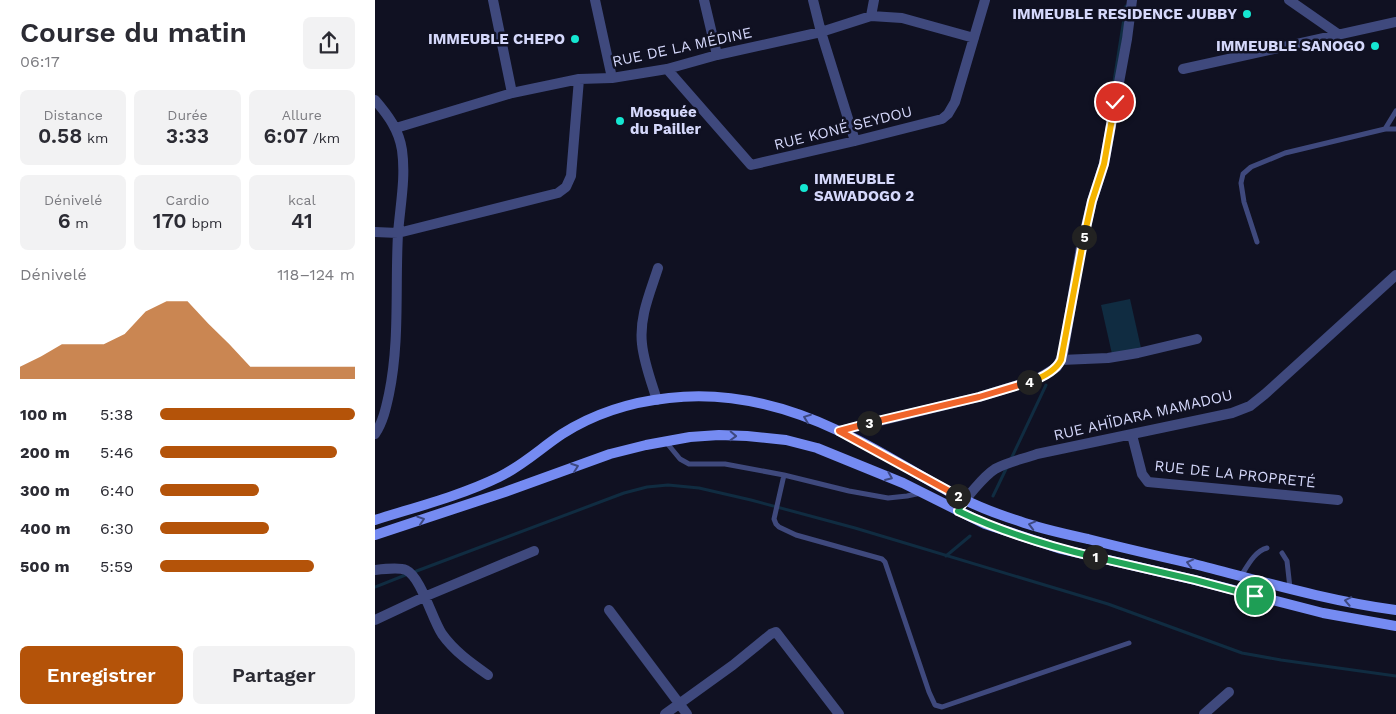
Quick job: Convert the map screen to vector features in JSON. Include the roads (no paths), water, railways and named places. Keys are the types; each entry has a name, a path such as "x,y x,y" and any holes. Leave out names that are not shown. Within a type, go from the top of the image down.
{"main road":[{"path":"375,520 451,496 496,478 523,463 583,422 618,407 672,397 739,399 803,416 839,431 965,500 1020,522 1325,597 1396,610"},
{"path":"375,535 505,492 610,454 690,437 747,436 786,440 817,448 903,483 985,524 1061,549 1195,580 1323,613 1396,626"}],"street":[{"path":"493,0 512,94"},
{"path":"595,0 612,78"},
{"path":"704,0 717,55"},
{"path":"813,0 855,141"},
{"path":"871,16 874,0"},
{"name":"RUE KONÉ SEYDOU","path":"667,68 751,165 942,119 948,114 955,102 985,0"},
{"path":"839,431 979,397 1037,379 1057,367 1061,360 1081,247 1092,201 1104,164 1127,39 1132,0"},
{"path":"1289,0 1338,34"},
{"name":"RUE DE LA MÉDINE","path":"396,128 512,94 579,79 612,78 667,68 821,32 871,16 902,18 974,38"},
{"path":"1183,69 1396,22"},
{"path":"375,232 398,234 558,193 566,186 571,176 579,79"},
{"path":"375,100 396,128 402,149 403,196 398,234 395,347 392,379 387,406 375,434"},
{"path":"657,400 645,360 642,326 645,306 658,268"},
{"name":"RUE AHÏDARA MAMADOU","path":"958,511 965,500 993,470 1009,463 1037,454 1232,414 1250,406 1396,275"},
{"path":"1061,360 1108,358 1138,354 1197,339"},
{"name":"RUE DE LA PROPRETÉ","path":"1132,435 1142,474 1148,482 1338,500"},
{"path":"375,620 424,597 534,551"},
{"path":"375,570 406,570 416,579 442,634 461,656 488,676"},
{"path":"609,610 687,714"},
{"path":"665,714 776,632 839,714"},
{"path":"1204,714 1229,692"}],"lane":[{"path":"1385,129 1396,111"},
{"path":"1257,242 1244,202 1241,183 1243,174 1251,167 1285,153 1385,129 1396,129"},
{"path":"665,442 680,460 689,464 725,464 888,498 922,493"},
{"path":"784,475 774,520 779,527 796,535 882,559 885,562 935,705 942,707 1129,642"},
{"path":"1241,576 1257,553 1267,548"},
{"path":"1281,553 1287,561 1290,588"}],"water":[{"path":"1130,299 1141,348 1112,354 1101,305"}],"waterway":[{"path":"1112,94 1126,6"},
{"path":"1011,459 1046,385"},
{"path":"993,496 1007,467"},
{"path":"414,572 624,493 647,487 668,485 699,488 855,528 1108,604 1242,653 1396,676"},
{"path":"946,556 970,536"},
{"path":"375,587 408,574"}],"place":[{"name":"IMMEUBLE RESIDENCE JUBBY","path":"1247,14"},
{"name":"IMMEUBLE CHEPO","path":"575,39"},
{"name":"IMMEUBLE SANOGO","path":"1375,46"},
{"name":"Mosquée du Pailler","path":"620,121"},
{"name":"IMMEUBLE SAWADOGO 2","path":"804,188"}]}
